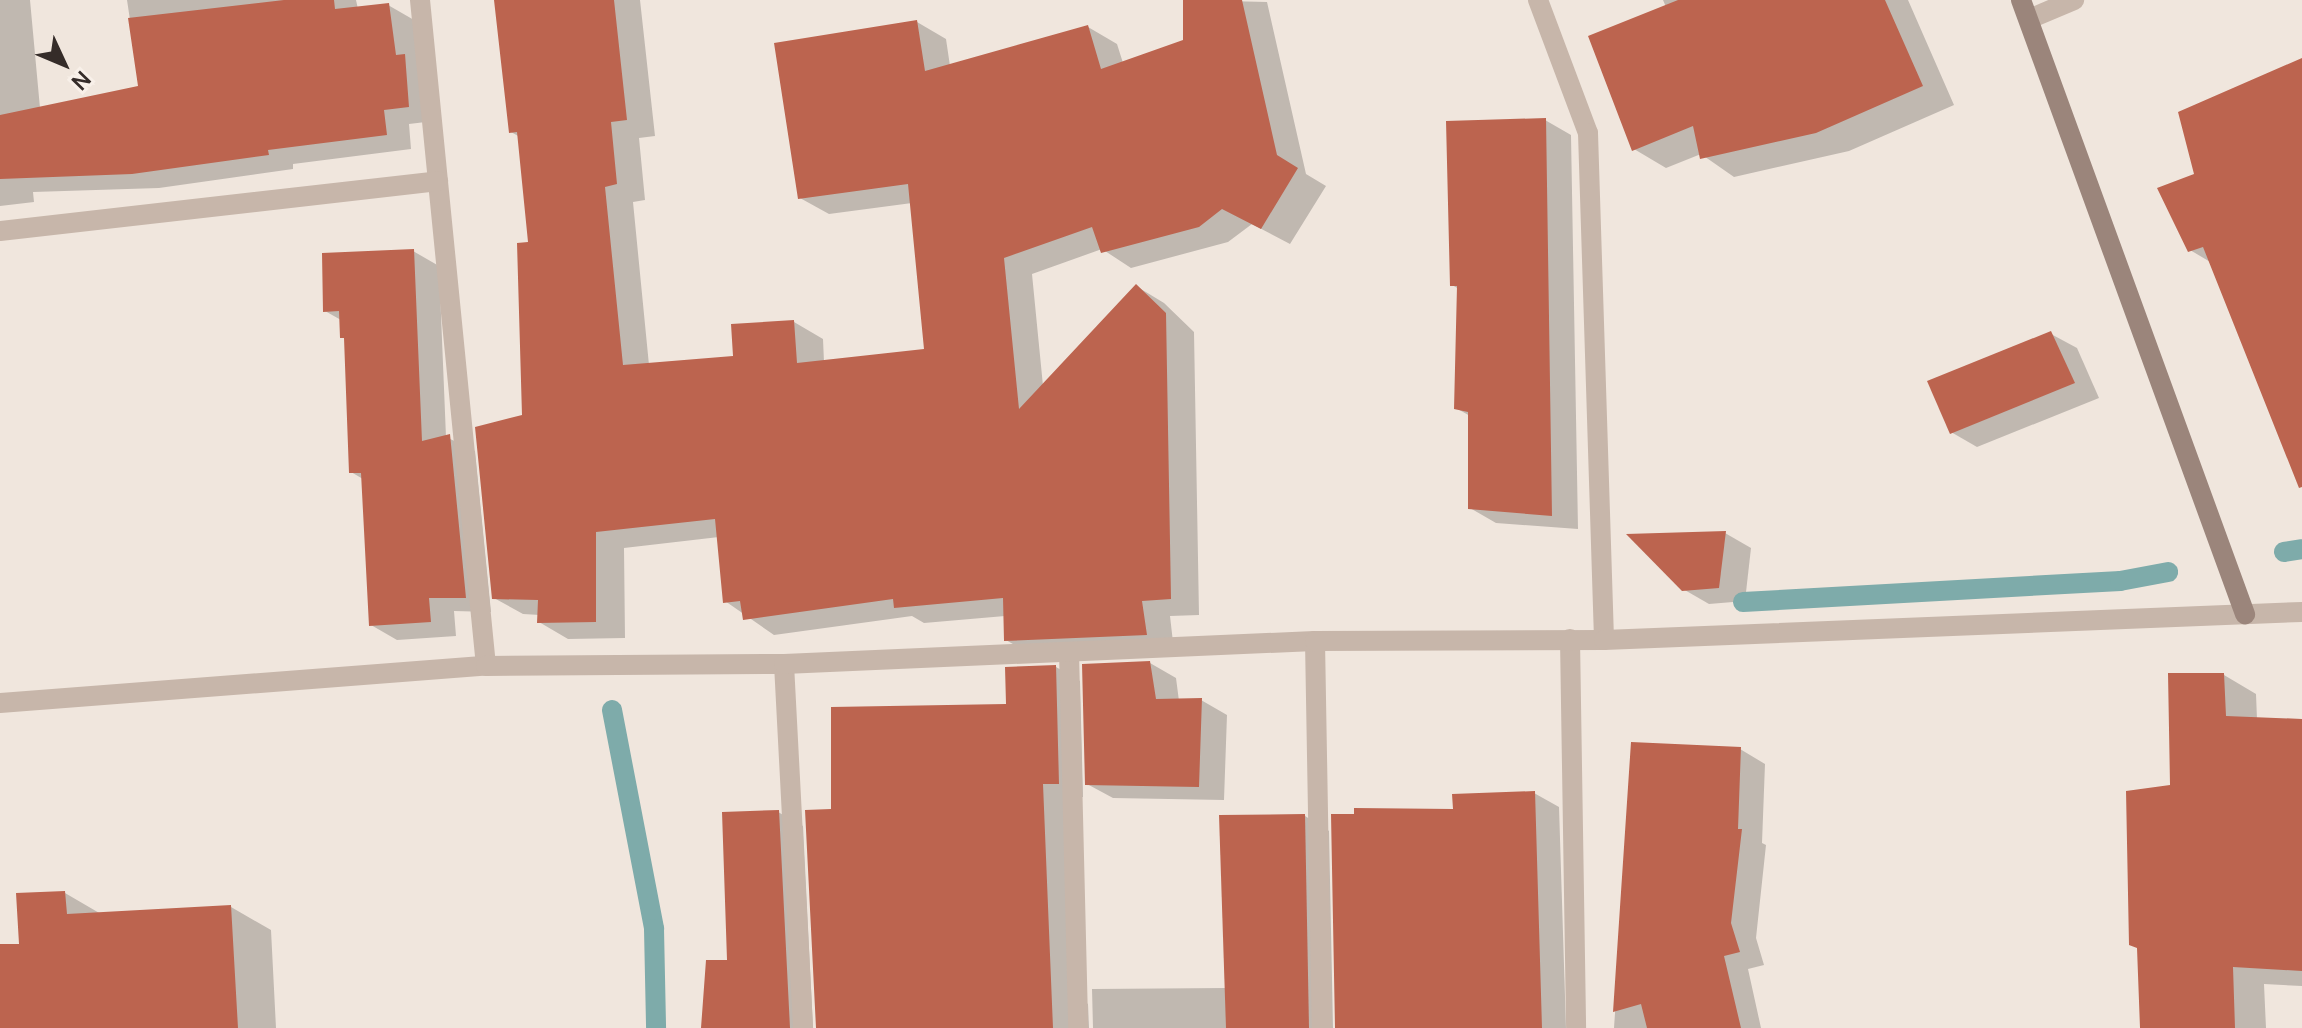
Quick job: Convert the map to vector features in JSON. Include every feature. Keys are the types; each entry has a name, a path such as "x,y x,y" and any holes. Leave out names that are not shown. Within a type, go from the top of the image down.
{"street":[{"path":"420,0 486,666"},
{"path":"1538,0 1588,133 1604,640"},
{"path":"2074,0 2025,10 2245,614"},
{"path":"0,231 438,181"},
{"path":"0,703 486,666 784,664 1315,641 1604,640 2302,612"},
{"path":"1570,639 1576,1028"},
{"path":"1315,641 1322,1028"},
{"path":"1069,652 1078,1028"},
{"path":"784,664 803,1028"}],"building":[{"path":"284,0 334,0 335,9 389,3 396,55 405,54 409,107 384,110 387,135 268,150 269,155 132,174 0,179 0,115 138,86 128,18"},
{"path":"494,0 614,0 627,120 611,122 617,184 605,187 623,365 733,356 731,324 794,320 797,363 924,349 908,184 798,199 774,43 917,20 925,71 1088,25 1101,69 1183,40 1183,0 1242,0 1277,155 1298,168 1261,229 1222,209 1199,227 1101,253 1092,227 1004,258 1019,409 1136,284 1166,313 1171,599 1142,601 1147,635 1004,641 1003,598 894,608 893,599 743,620 740,601 723,603 715,519 596,532 596,622 537,623 538,600 492,599 475,427 522,415 517,243 528,242 517,132 509,133"},
{"path":"1678,0 1885,0 1923,86 1816,133 1700,159 1693,126 1632,151 1588,36"},
{"path":"2302,58 2302,487 2299,488 2203,247 2188,252 2157,188 2194,174 2178,112"},
{"path":"1546,118 1552,516 1468,509 1468,412 1454,409 1457,286 1450,286 1446,121"},
{"path":"414,249 422,441 450,434 466,598 429,598 431,622 369,626 361,473 349,473 344,338 340,338 339,311 323,312 322,253"},
{"path":"2051,331 2075,383 1950,434 1927,381"},
{"path":"1726,531 1719,588 1682,591 1626,534"},
{"path":"1150,661 1156,699 1202,698 1199,787 1085,785 1082,664"},
{"path":"1056,665 1059,784 1043,784 1053,1028 816,1028 805,810 831,809 831,707 1006,704 1005,667"},
{"path":"2168,673 2224,673 2226,716 2302,719 2302,971 2233,967 2235,1028 2140,1028 2137,948 2129,945 2126,791 2170,785"},
{"path":"1631,742 1741,747 1738,829 1742,829 1731,923 1740,952 1724,956 1741,1028 1647,1028 1641,1004 1613,1012"},
{"path":"1535,791 1542,1028 1335,1028 1331,814 1354,814 1354,808 1453,809 1452,794"},
{"path":"779,810 790,1028 701,1028 706,960 727,960 722,812"},
{"path":"1305,814 1309,1028 1226,1028 1219,815"},
{"path":"65,891 67,914 231,905 238,1028 0,1028 0,944 19,944 16,893"}],"waterway":[{"path":"2284,552 2302,549"},
{"path":"1743,602 2120,581 2168,572"},
{"path":"612,710 654,929 656,1028"}]}
